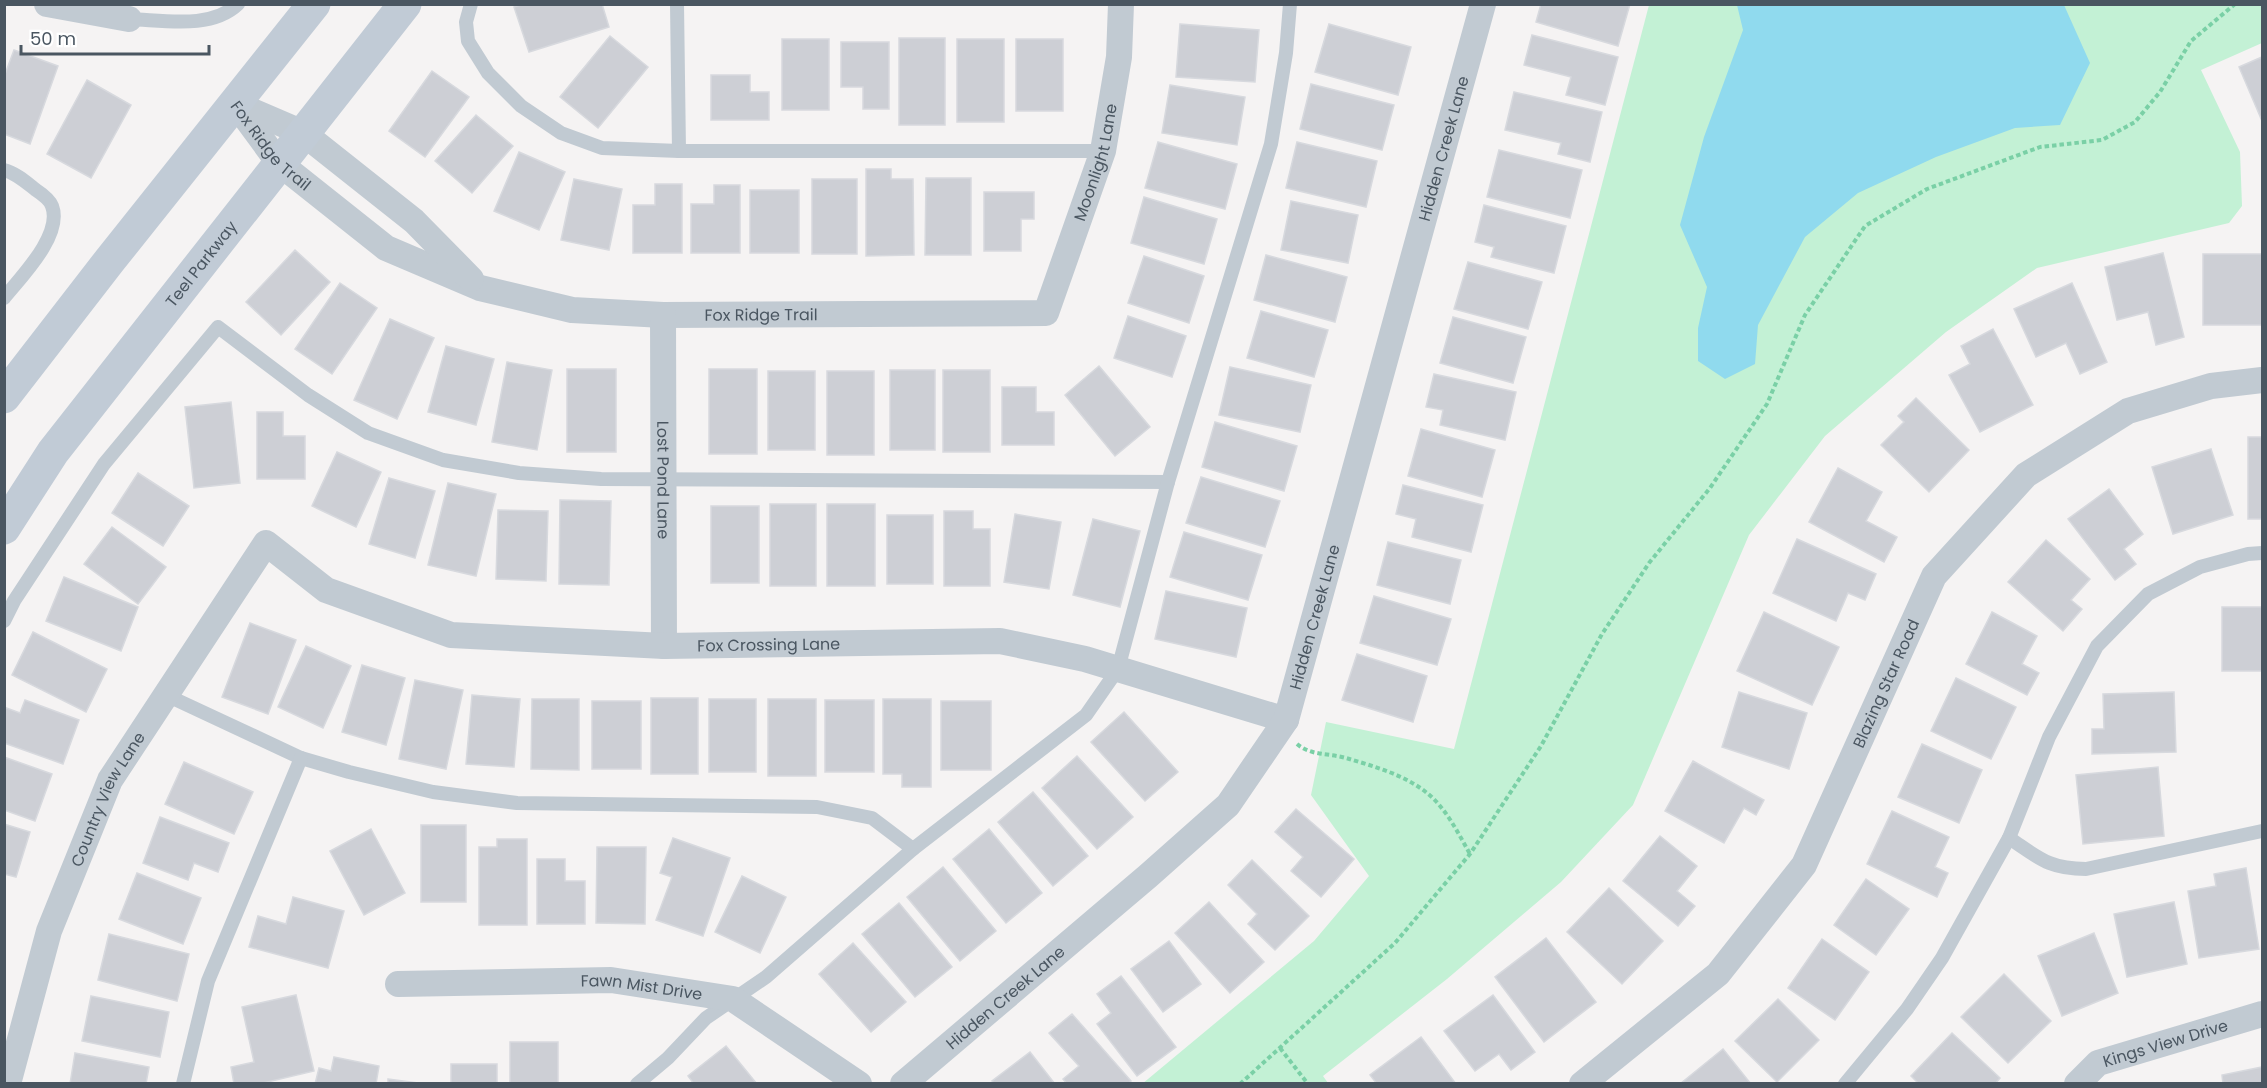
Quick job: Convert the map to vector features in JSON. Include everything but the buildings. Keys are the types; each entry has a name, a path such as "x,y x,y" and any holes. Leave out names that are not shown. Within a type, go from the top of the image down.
{"main road":[{"path":"4,397 314,4"},
{"name":"Teel Parkway","path":"4,528 53,452 405,4"}],"street":[{"path":"47,4 129,19"},
{"name":"Moonlight Lane","path":"1046,313 1103,151 1119,57 1120,4"},
{"name":"Hidden Creek Lane","path":"903,1083 1148,876 1227,805 1286,720 1483,4"},
{"name":"Fox Ridge Trail","path":"236,103 303,133 414,221 480,288"},
{"name":"Fox Ridge Trail","path":"236,103 279,163 386,248 480,288 572,310 663,315 1046,313"},
{"name":"Lost Pond Lane","path":"663,315 664,646"},
{"name":"Blazing Star Road","path":"1582,1083 1718,974 1804,865 1934,576 2026,474 2128,411 2211,386 2262,380"},
{"name":"Fox Crossing Lane","path":"266,543 326,590 451,635 664,646 1000,641 1085,659 1286,720"},
{"name":"Country View Lane","path":"8,1083 49,931 110,780 266,543"},
{"name":"Fawn Mist Drive","path":"398,984 611,980 733,999 859,1083"},
{"name":"Kings View Drive","path":"2078,1083 2098,1063 2262,1014"}],"lane":[{"path":"129,19 191,21 214,18 231,11 238,4"},
{"path":"471,4 466,22 468,41 488,73 521,106 561,133 602,148 679,151 1103,151"},
{"path":"677,4 679,151"},
{"path":"637,1083 668,1058 706,1018 766,977 913,849 1086,715 1118,669 1168,482 1271,144 1286,53 1290,4"},
{"path":"4,170 29,184 44,196 52,205 54,217 53,230 47,242 4,298"},
{"path":"4,621 14,601 104,464 218,327 308,395 368,433 443,459 519,473 602,479 1168,482"},
{"path":"1845,1083 1907,1009 1942,958 2009,838 2049,737 2097,646 2148,594 2200,567 2248,554 2262,553"},
{"path":"166,695 301,758 433,792 517,803 817,807 872,818 913,849"},
{"path":"183,1083 208,981 301,758"},
{"path":"2009,838 2044,861 2064,869 2086,869 2262,831"}],"path":[{"path":"1240,1083 1395,943 1470,854 1541,746 1602,634 1649,563 1710,488 1767,404 1804,315 1866,226 1927,189 2040,147 2102,140 2135,122 2160,93 2191,41 2235,4"},
{"path":"1286,720 1287,736 1306,751 1343,757 1378,768 1399,776 1428,793 1449,818 1470,854"},
{"path":"1280,1048 1308,1083"}],"green space":[{"path":"1649,5 2262,5 2262,43 2201,70 2240,152 2242,206 2229,223 2037,268 1946,332 1825,436 1749,535 1633,805 1561,882 1447,979 1323,1076 1328,1083 1142,1084 1314,941 1369,876 1311,795 1326,722 1454,749"}],"water":[{"path":"1737,5 2064,5 2090,63 2060,125 2015,128 1936,157 1858,193 1805,237 1758,325 1755,364 1725,379 1698,361 1698,328 1707,287 1680,225 1704,137 1743,30"}]}
